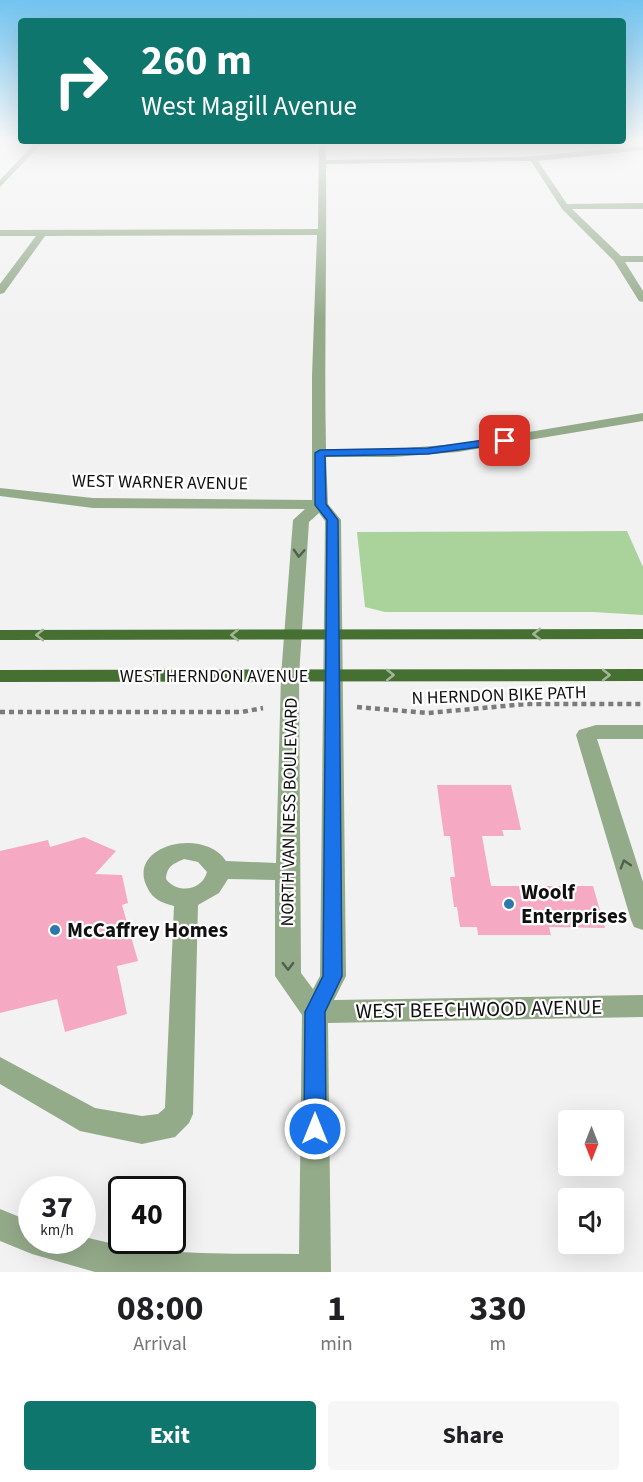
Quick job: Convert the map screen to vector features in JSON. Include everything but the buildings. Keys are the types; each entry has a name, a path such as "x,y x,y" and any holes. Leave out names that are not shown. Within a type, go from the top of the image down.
{"main road":[{"path":"0,635 643,634"},
{"name":"WEST HERNDON AVENUE","path":"0,676 643,675"}],"street":[{"path":"88,1254 105,1259 192,1269 315,1271 315,1012 333,976 331,676 333,520 320,505 318,376 322,267 320,200"},
{"path":"561,200 618,259 643,299"},
{"path":"565,207 643,206"},
{"path":"0,233 320,232"},
{"path":"0,291 42,233"},
{"path":"618,259 643,259"},
{"path":"320,453 393,453 458,448 643,417"},
{"name":"WEST WARNER AVENUE","path":"0,492 93,503 320,505"},
{"name":"NORTH VAN NESS BOULEVARD","path":"315,1012 288,976 286,872 290,676 301,520 320,505"},
{"path":"643,732 596,732 586,735 643,920"},
{"path":"182,850 203,852 216,863 218,870 217,878 212,886 186,899 174,898 157,889 153,881 153,873 162,858 182,850"},
{"path":"218,870 286,872"},
{"path":"0,1069 90,1122 142,1130 165,1127 179,1114 186,899"},
{"name":"WEST BEECHWOOD AVENUE","path":"315,1012 643,1006"},
{"path":"0,1225 18,1232"}],"path":[{"name":"N HERNDON BIKE PATH","path":"357,706 428,712 526,704 643,704"},
{"path":"0,712 242,712 263,708"}],"green space":[{"path":"627,531 643,567 643,615 593,612 385,612 365,607 357,532"}],"place":[{"name":"Woolf Enterprises","path":"509,904"},
{"name":"McCaffrey Homes","path":"55,930"}],"route":[{"path":"315,1129 315,1012 333,976 331,705 333,520 320,505 320,453 428,451 505,441"}]}
